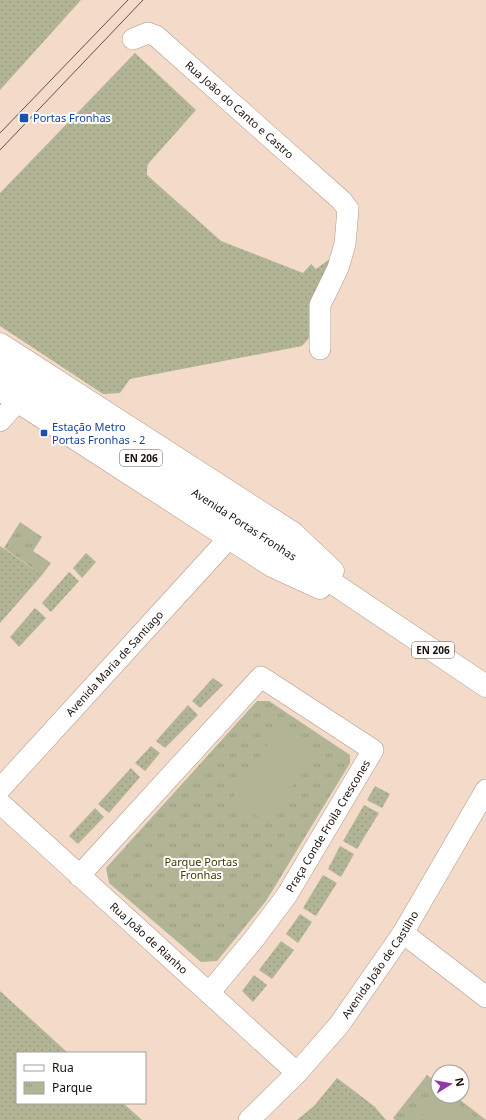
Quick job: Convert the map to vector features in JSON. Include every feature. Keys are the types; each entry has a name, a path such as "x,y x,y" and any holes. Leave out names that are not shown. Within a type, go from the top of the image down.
{"main road":[{"path":"0,344 293,533 379,615"},
{"name":"Avenida Portas Fronhas","path":"0,366 486,686"},
{"path":"8,396 272,566 379,615"}],"street":[{"name":"Rua João do Canto e Castro","path":"133,39 148,33 156,36 341,200 348,209 349,215 345,244 338,268 320,305 320,349"},
{"path":"0,421 8,396"},
{"name":"Avenida Maria de Santiago","path":"0,789 229,538"},
{"name":"Praça Conde Froila Crescones","path":"79,876 261,677 373,750 287,895 254,939 208,993"},
{"name":"Avenida João de Castilho","path":"250,1120 297,1073 339,1025 402,933 486,790"},
{"name":"Rua João de Rianho","path":"0,804 297,1073"},
{"path":"402,933 486,997"}],"green space":[{"path":"0,0 81,0 0,90"},
{"path":"135,53 196,110 148,164 147,175 221,241 303,273 311,264 316,269 341,251 309,338 302,346 130,379 120,393 103,394 0,326 0,193"},
{"path":"20,522 42,537 33,551 51,563 42,575 4,548"},
{"path":"0,546 42,575 0,623"},
{"path":"86,553 96,562 82,578 73,568"},
{"path":"69,572 79,581 51,612 42,603"},
{"path":"35,608 46,618 19,647 10,637"},
{"path":"213,678 223,685 200,708 192,701"},
{"name":"Parque Portas Fronhas","path":"257,701 269,701 350,755 350,763 266,901 217,961 201,962 109,883 106,868"},
{"path":"188,705 198,715 165,748 156,741"},
{"path":"279,727 315,751 268,823 232,799"},
{"path":"151,746 160,753 145,771 135,763"},
{"path":"131,768 140,777 109,813 98,804"},
{"path":"375,786 390,794 382,808 367,800"},
{"path":"364,805 379,813 357,849 343,841"},
{"path":"95,808 104,817 78,844 69,836"},
{"path":"340,846 354,854 341,877 328,869"},
{"path":"323,875 337,883 316,916 303,908"},
{"path":"300,914 312,922 298,943 286,934"},
{"path":"281,941 294,950 272,979 259,970"},
{"path":"254,975 267,985 253,1002 242,991"},
{"path":"0,991 67,1052 16,1052 16,1104 124,1104 142,1120 0,1120"},
{"path":"427,1075 430,1077 430,1104 465,1104 486,1120 395,1120 393,1118"},
{"path":"337,1078 374,1106 386,1120 297,1120 314,1106"},
{"path":"431,1104 458,1104 479,1120 419,1120"}],"tram line":[{"path":"0,133 128,0"},
{"path":"0,150 143,0"}],"place":[{"name":"Portas Fronhas","path":"24,118"},
{"name":"Estação Metro Portas Fronhas - 2","path":"44,433"}]}
